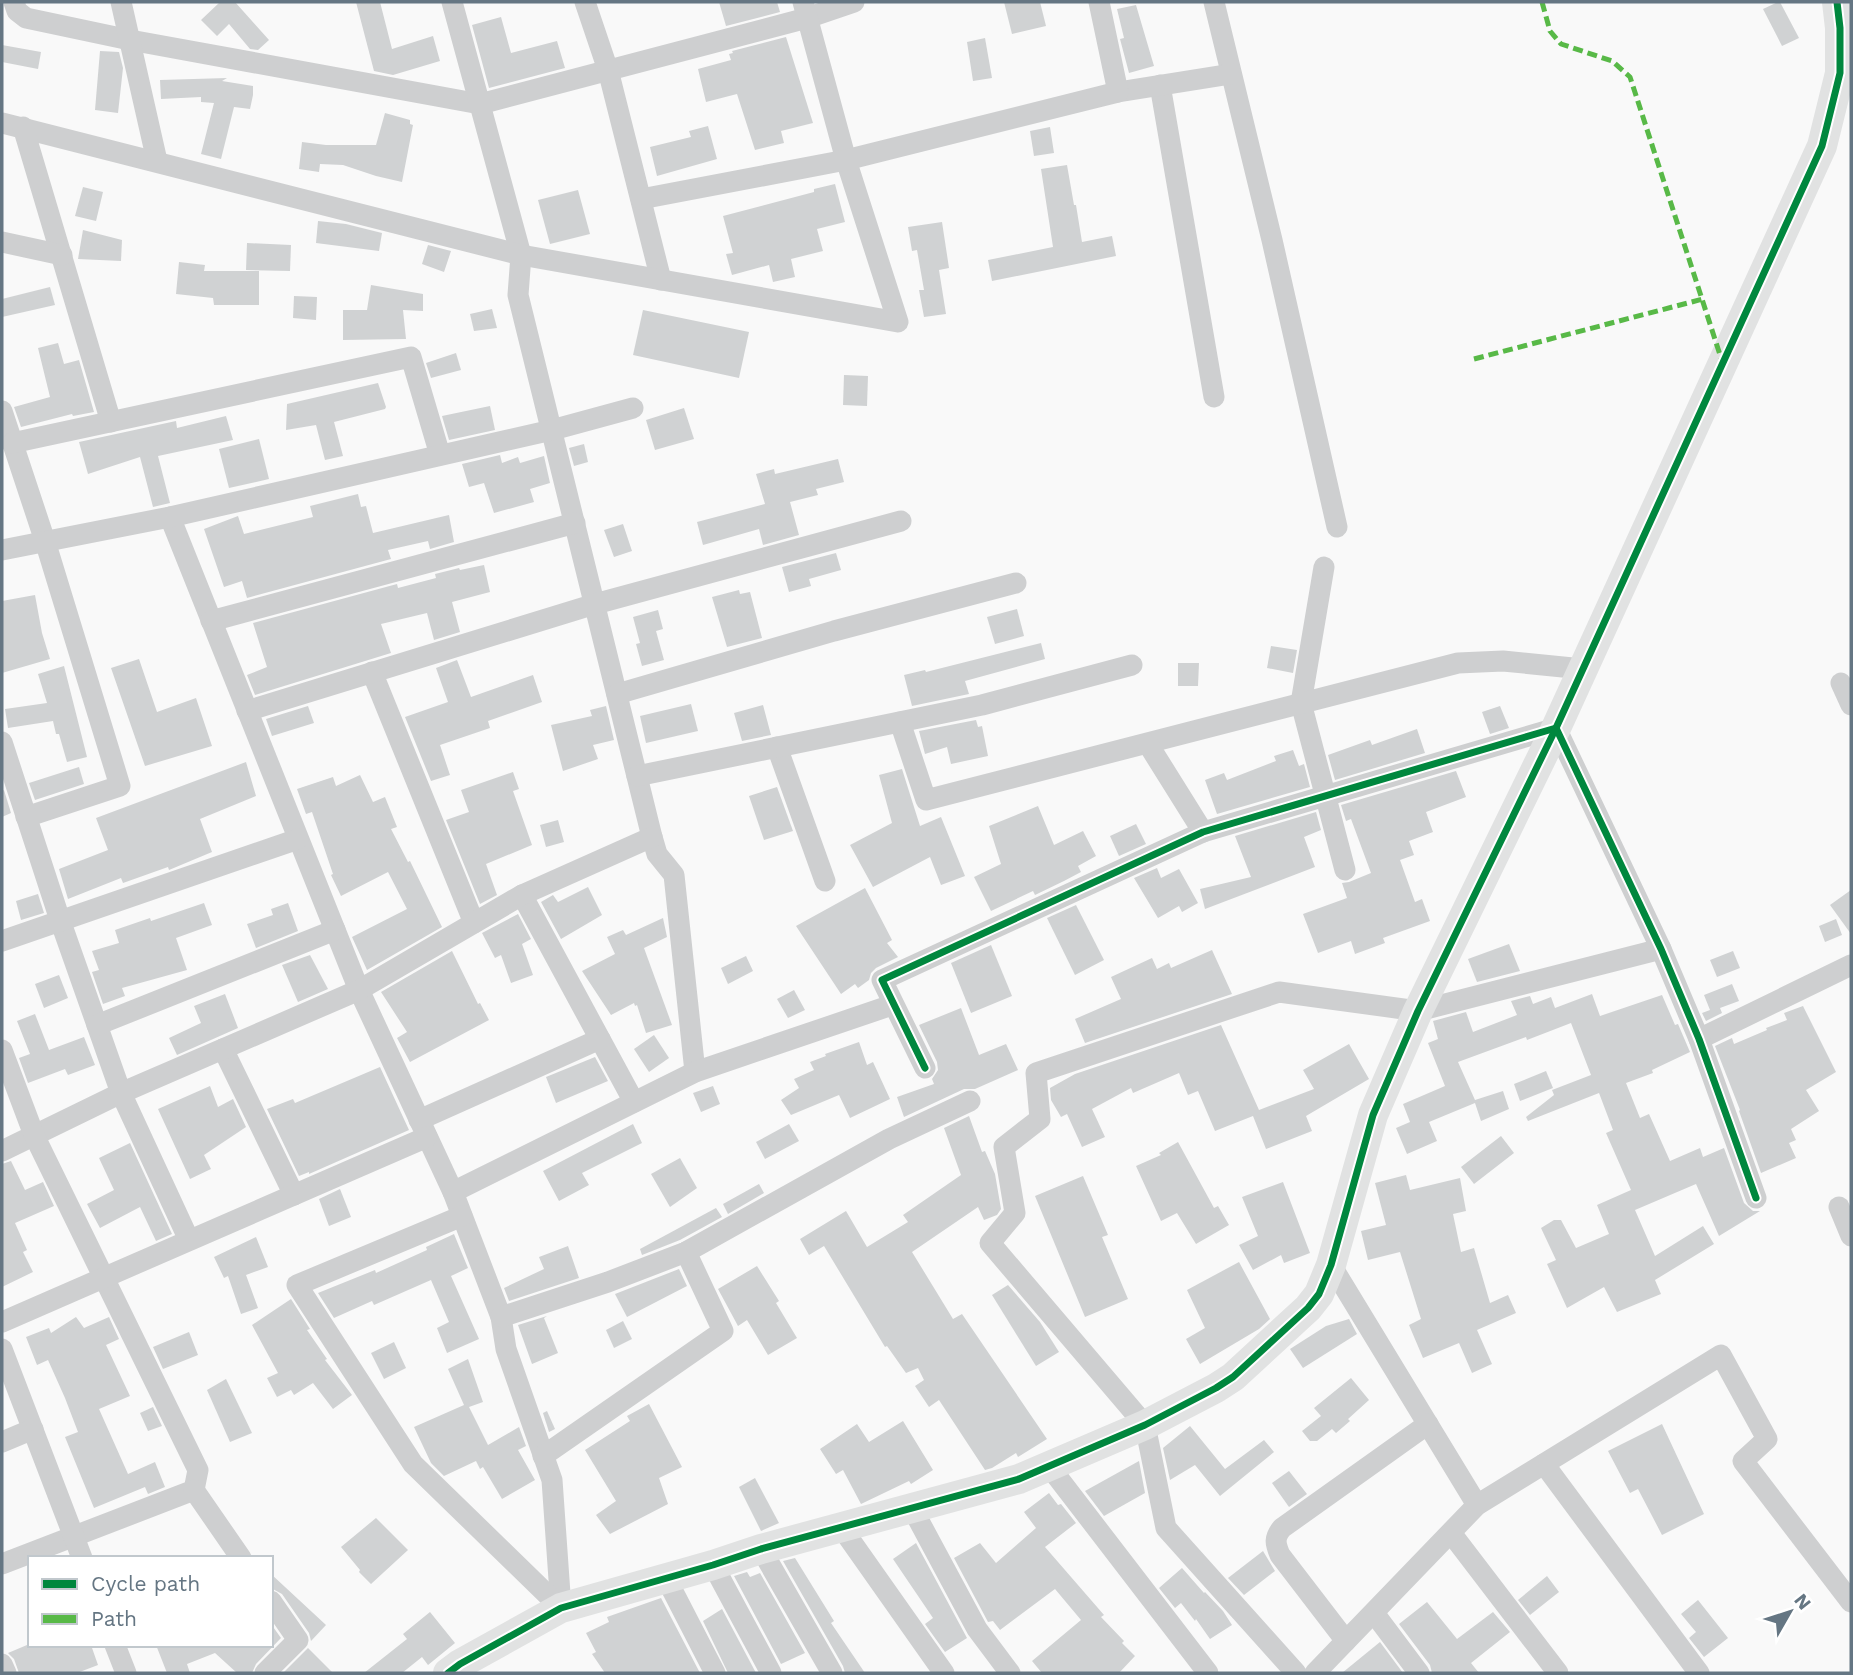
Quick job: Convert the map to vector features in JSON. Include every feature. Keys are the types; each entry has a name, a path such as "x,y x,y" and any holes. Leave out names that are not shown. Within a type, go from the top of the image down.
{"street":[{"path":"14,2 17,11 26,18 130,40 480,104 608,70 805,10 854,2"},
{"path":"121,2 157,161"},
{"path":"585,2 608,70 661,280"},
{"path":"1099,2 1118,92"},
{"path":"1214,2 1272,240 1337,527"},
{"path":"448,1673 561,1608 761,1549 1019,1479 1145,1425 1233,1377 1308,1308 1319,1294 1331,1265 1373,1115 1418,1011 1556,728 1822,146 1840,73 1837,2"},
{"path":"459,3 480,104 521,255 518,295 652,836 657,854 674,875 695,1072"},
{"path":"2,123 521,255 898,322 846,160 805,10"},
{"path":"641,199 846,160 1118,92 1231,74"},
{"path":"1160,85 1214,397"},
{"path":"23,127 111,422"},
{"path":"2,242 62,256"},
{"path":"12,443 411,357 440,455"},
{"path":"2,550 170,517 552,430 633,408"},
{"path":"2,411 46,541 120,786 26,817"},
{"path":"170,517 359,990 453,1192 501,1317 506,1349 552,1480 561,1608"},
{"path":"247,711 595,604 901,521"},
{"path":"211,621 575,523"},
{"path":"1324,567 1301,703 1345,870"},
{"path":"617,694 834,631 1016,583"},
{"path":"900,722 926,800 1458,663 1503,661 1583,669"},
{"path":"637,776 982,705 1132,665"},
{"path":"372,672 474,923"},
{"path":"1841,682 1851,705"},
{"path":"925,1068 882,980 1203,832 1556,728"},
{"path":"1556,728 1661,949 1699,1039 1756,1198"},
{"path":"2,742 60,920 121,1093 189,1240"},
{"path":"1149,744 1203,832"},
{"path":"777,747 825,881"},
{"path":"2,1150 121,1093 359,990 522,895 652,836"},
{"path":"2,941 298,839"},
{"path":"522,895 634,1102"},
{"path":"97,1025 335,930"},
{"path":"1296,1673 1166,1528 1145,1425 990,1243 1015,1213 1004,1147 1040,1119 1036,1073 1279,992 1418,1011 1661,949"},
{"path":"1699,1039 1851,965"},
{"path":"453,1192 695,1072 892,1005"},
{"path":"2,1322 294,1195 600,1039"},
{"path":"223,1049 294,1195"},
{"path":"2,1050 34,1135 198,1470 194,1490 240,1556"},
{"path":"501,1317 608,1282 686,1252 889,1139 970,1101"},
{"path":"1839,1207 1851,1236"},
{"path":"462,1216 298,1285 413,1464 561,1608"},
{"path":"543,1456 723,1331 686,1252"},
{"path":"1331,1265 1477,1505"},
{"path":"2,1349 81,1556"},
{"path":"1315,1673 1477,1505 1721,1355 1767,1439 1743,1461 1851,1600"},
{"path":"1346,1641 1280,1555 1275,1542 1277,1534 1428,1424"},
{"path":"2,1442 33,1429"},
{"path":"1544,1464 1699,1673"},
{"path":"1049,1466 1208,1673"},
{"path":"2,1564 194,1490"},
{"path":"912,1508 977,1629 1010,1673"},
{"path":"841,1527 944,1673"},
{"path":"1451,1532 1558,1673"},
{"path":"761,1549 832,1673"},
{"path":"713,1565 771,1673"},
{"path":"666,1578 715,1673"},
{"path":"265,1673 298,1640 273,1604"},
{"path":"1374,1613 1419,1673"},
{"path":"116,1647 126,1673"},
{"path":"2,1664 6,1673"}],"building":[{"path":"220,2 235,2 269,40 258,50 250,49 229,24 217,36 201,20"},
{"path":"356,2 380,2 392,49 433,36 440,61 393,75 374,71"},
{"path":"719,2 777,2 780,12 726,26"},
{"path":"1004,2 1040,2 1046,26 1012,34"},
{"path":"1778,2 1799,38 1782,46 1763,9"},
{"path":"1136,5 1154,66 1129,73 1120,39 1124,38 1117,9"},
{"path":"501,17 511,53 557,41 565,68 489,88 472,25"},
{"path":"786,37 813,123 781,131 784,143 755,150 737,94 706,102 698,69 731,60 729,54 733,53 732,51"},
{"path":"985,38 992,78 973,81 967,42"},
{"path":"2,45 41,52 38,69 2,62"},
{"path":"100,51 119,52 123,68 118,113 95,110"},
{"path":"227,78 222,81 253,86 253,95 250,109 234,107 221,159 201,154 214,103 201,102 201,97 161,99 160,80"},
{"path":"385,113 410,120 413,125 402,182 343,165 320,164 319,172 299,169 302,142 376,145"},
{"path":"708,126 717,159 657,176 650,147 691,137 689,131"},
{"path":"1050,127 1054,153 1034,156 1030,131"},
{"path":"1067,165 1082,242 1112,236 1116,256 992,281 988,260 1053,247 1041,169"},
{"path":"835,184 845,222 817,229 823,251 791,259 795,277 773,282 769,265 732,275 726,254 733,253 723,216"},
{"path":"83,187 103,192 96,221 75,216"},
{"path":"578,190 590,234 550,244 538,200"},
{"path":"318,221 346,224 382,233 379,251 316,243"},
{"path":"942,222 949,268 939,270 946,314 924,317 919,290 924,290 917,250 912,251 908,227"},
{"path":"83,230 122,240 121,261 78,259"},
{"path":"247,243 291,245 290,271 246,270"},
{"path":"428,245 451,251 444,272 422,264"},
{"path":"179,262 205,265 204,271 259,271 259,305 214,305 213,298 176,294"},
{"path":"371,285 423,294 423,311 403,310 406,339 343,340 343,310 367,310"},
{"path":"50,287 55,305 2,317 2,299"},
{"path":"294,296 317,297 316,320 293,318"},
{"path":"492,309 497,328 474,331 470,314"},
{"path":"643,310 749,332 739,378 633,355"},
{"path":"58,343 64,364 79,360 94,412 72,414 21,427 14,407 50,397 38,348"},
{"path":"456,353 461,370 431,378 426,363"},
{"path":"844,375 868,376 867,406 843,405"},
{"path":"378,383 385,409 334,422 343,456 325,460 316,425 286,430 287,404"},
{"path":"490,406 495,430 449,440 442,416"},
{"path":"684,408 694,439 655,450 646,420"},
{"path":"226,416 233,440 158,456 170,503 153,507 140,457 88,474 79,442 176,421 177,428"},
{"path":"259,439 269,479 229,488 219,449"},
{"path":"584,444 588,462 574,466 569,448"},
{"path":"500,455 502,463 518,457 520,463 544,456 550,483 530,489 534,502 494,513 484,483 469,487 462,464"},
{"path":"838,459 844,482 816,489 818,495 790,502 799,535 763,545 759,529 703,545 697,522 765,504 756,474 774,469 775,474"},
{"path":"358,494 361,507 366,506 373,533 449,515 454,542 430,549 428,541 388,550 391,559 247,598 242,581 224,587 204,529 238,516 244,534 313,517 310,506"},
{"path":"623,524 632,551 614,557 604,530"},
{"path":"836,553 841,570 809,579 811,586 789,592 782,567"},
{"path":"484,565 490,592 452,602 460,632 434,640 427,613 381,624 391,653 255,695 247,675 267,667 253,623 397,584 398,588 436,578 435,574"},
{"path":"739,590 740,594 750,592 762,638 727,647 712,597"},
{"path":"35,595 50,659 2,673 2,601"},
{"path":"1017,609 1024,636 995,644 987,617"},
{"path":"658,610 663,629 656,631 664,660 642,666 636,644 640,643 633,617"},
{"path":"1041,643 1045,659 965,681 969,694 912,706 904,675"},
{"path":"1271,646 1297,650 1293,673 1267,668"},
{"path":"139,659 157,712 196,698 212,746 145,766 111,668"},
{"path":"457,660 471,697 533,675 542,702 488,721 490,728 440,745 450,775 431,781 405,717 448,702 436,668"},
{"path":"1178,663 1199,663 1198,686 1178,686"},
{"path":"64,666 87,757 67,762 53,721 8,728 5,709 47,703 38,674"},
{"path":"691,704 698,731 646,743 640,716"},
{"path":"763,705 771,735 742,741 734,713"},
{"path":"308,706 314,723 272,736 266,719"},
{"path":"606,706 614,740 593,745 598,759 563,771 551,725 592,716 590,710"},
{"path":"1500,706 1509,728 1490,734 1482,712"},
{"path":"976,720 978,727 982,726 988,756 951,764 947,747 925,754 919,731"},
{"path":"1417,729 1425,753 1335,780 1328,755 1370,740 1372,745"},
{"path":"1293,750 1299,766 1304,764 1310,787 1217,814 1205,780 1224,773 1227,780 1276,761 1274,756"},
{"path":"246,762 256,796 200,819 212,852 169,870 168,867 123,883 121,878 68,899 59,869 108,850 96,818"},
{"path":"79,767 84,784 35,800 29,783"},
{"path":"902,769 920,826 941,817 965,876 941,885 930,857 873,887 850,845 892,823 879,775"},
{"path":"1456,771 1466,797 1426,812 1433,832 1409,841 1414,855 1400,860 1415,902 1422,899 1430,921 1383,938 1385,943 1355,954 1351,941 1318,953 1303,914 1347,898 1342,883 1371,873 1351,819 1346,821 1341,805"},
{"path":"513,772 519,789 513,791 532,845 486,864 497,895 480,904 446,820 469,812 461,790"},
{"path":"360,775 373,802 385,797 397,827 391,829 442,927 367,970 352,937 407,909 388,872 341,896 331,875 333,874 312,812 306,814 297,789 333,777 336,786"},
{"path":"777,787 793,831 764,840 749,796"},
{"path":"4,790 11,813 2,817 2,791"},
{"path":"1038,806 1054,845 1083,831 1096,856 1078,866 1081,872 1064,881 1035,895 1033,891 991,911 974,877 1001,864 989,826"},
{"path":"1316,812 1321,830 1304,837 1315,867 1205,909 1200,889 1251,877 1235,836"},
{"path":"558,820 564,842 546,847 540,825"},
{"path":"1136,824 1146,844 1119,856 1110,836"},
{"path":"1157,868 1161,878 1179,869 1198,903 1182,912 1179,906 1158,918 1134,878"},
{"path":"588,887 602,915 561,939 541,902 553,895 558,902"},
{"path":"865,888 892,940 887,943 898,957 876,968 869,980 858,988 855,984 841,994 796,926"},
{"path":"1851,890 1851,934 1830,905"},
{"path":"38,894 44,913 21,920 16,901"},
{"path":"204,903 212,925 176,938 187,970 122,988 125,996 103,1004 92,972 99,970 92,951 119,943 115,930"},
{"path":"288,903 298,931 256,948 247,924 273,915 271,909"},
{"path":"1076,905 1104,960 1075,975 1047,918"},
{"path":"518,914 531,939 522,944 533,975 511,983 501,955 495,958 482,933"},
{"path":"663,918 667,937 644,948 672,1025 646,1033 637,1005 634,1003 611,1015 582,971 615,954 607,937 623,930 626,935"},
{"path":"1836,919 1842,935 1825,942 1819,926"},
{"path":"1509,944 1520,971 1477,982 1468,959"},
{"path":"991,945 1012,996 971,1013 951,963"},
{"path":"1212,950 1232,994 1085,1043 1075,1019 1121,999 1111,977 1152,958 1157,969 1169,963 1171,968"},
{"path":"452,951 478,1004 480,1003 489,1020 410,1062 397,1038 407,1032 381,992"},
{"path":"1733,951 1740,968 1717,977 1710,960"},
{"path":"310,955 328,989 298,1002 282,965"},
{"path":"746,956 753,971 728,984 721,968"},
{"path":"59,975 68,998 44,1008 35,984"},
{"path":"1732,984 1739,1001 1720,1008 1722,1013 1706,1021 1702,1013 1710,1010 1704,995"},
{"path":"794,990 805,1010 788,1018 777,999"},
{"path":"225,994 238,1028 177,1055 169,1038 201,1023 194,1006"},
{"path":"1592,994 1600,1016 1662,995 1690,1052 1652,1070 1653,1073 1626,1083 1640,1118 1649,1114 1670,1161 1700,1148 1703,1157 1724,1148 1744,1203 1753,1211 1760,1211 1719,1236 1696,1184 1635,1210 1655,1256 1703,1226 1714,1244 1655,1280 1661,1294 1617,1312 1604,1287 1567,1308 1547,1264 1556,1260 1541,1228 1554,1220 1561,1220 1576,1248 1609,1234 1597,1205 1631,1190 1606,1133 1613,1130 1599,1093 1528,1121 1526,1117 1554,1095 1552,1090 1591,1075 1571,1023 1458,1062 1475,1100 1503,1091 1509,1109 1481,1121 1475,1103 1429,1122 1437,1141 1407,1154 1396,1128 1410,1122 1403,1104 1445,1086 1428,1043 1438,1039 1433,1021 1466,1012 1473,1032 1517,1015 1511,1001 1530,996 1533,1004 1551,997 1555,1008"},
{"path":"1803,1006 1836,1072 1806,1090 1819,1111 1791,1129 1796,1140 1789,1143 1796,1158 1761,1173 1715,1046 1732,1038 1734,1044 1767,1030 1766,1028 1787,1020 1784,1013"},
{"path":"961,1008 979,1055 1006,1044 1018,1070 975,1089 964,1089 904,1117 897,1097 934,1084 932,1079 938,1070 937,1062 919,1025"},
{"path":"35,1014 49,1050 84,1037 95,1065 68,1075 65,1069 28,1083 19,1058 30,1054 17,1021"},
{"path":"1221,1025 1259,1110 1314,1089 1303,1070 1349,1044 1369,1079 1306,1116 1312,1131 1266,1149 1253,1116 1215,1131 1198,1091 1188,1095 1179,1073 1133,1093 1131,1088 1092,1109 1105,1137 1082,1147 1067,1114 1061,1117 1051,1100 1050,1088 1075,1074"},
{"path":"654,1035 669,1058 649,1072 634,1049"},
{"path":"859,1042 867,1065 873,1062 890,1099 850,1118 839,1095 791,1115 781,1100 799,1088 794,1079 814,1070 810,1062"},
{"path":"595,1057 608,1081 556,1103 546,1077"},
{"path":"380,1067 409,1130 299,1176 267,1109 293,1099 295,1103"},
{"path":"1546,1071 1553,1088 1520,1101 1514,1084"},
{"path":"210,1086 218,1107 233,1099 246,1127 204,1155 211,1169 190,1179 158,1109"},
{"path":"713,1086 720,1104 701,1112 693,1093"},
{"path":"969,1116 982,1152 985,1151 995,1174 1001,1209 997,1215 984,1220 978,1207 912,1252 953,1319 962,1314 1047,1439 1018,1457 1016,1453 985,1470 939,1400 929,1407 915,1386 924,1380 918,1368 906,1373 887,1346 885,1347 824,1246 809,1255 800,1239 846,1211 867,1247 908,1222 903,1215 961,1175 944,1128"},
{"path":"633,1124 642,1143 582,1173 589,1185 559,1201 543,1171"},
{"path":"789,1124 799,1141 765,1159 756,1142"},
{"path":"1501,1136 1514,1153 1474,1184 1461,1167"},
{"path":"1178,1142 1214,1208 1218,1206 1229,1225 1196,1244 1177,1213 1161,1221 1136,1166 1161,1155 1159,1153"},
{"path":"130,1143 172,1234 156,1241 140,1207 100,1228 87,1204 114,1190 99,1158"},
{"path":"680,1158 697,1188 670,1207 651,1174"},
{"path":"11,1161 25,1190 43,1182 54,1206 15,1223 27,1250 23,1252 33,1272 2,1287 2,1164"},
{"path":"1406,1175 1410,1190 1460,1178 1466,1211 1453,1214 1461,1252 1474,1248 1490,1303 1508,1295 1516,1313 1477,1330 1492,1364 1472,1373 1459,1343 1423,1358 1409,1325 1421,1319 1400,1252 1368,1260 1361,1231 1386,1225 1375,1183"},
{"path":"1083,1176 1108,1235 1102,1237 1128,1299 1085,1317 1035,1196"},
{"path":"1283,1182 1310,1253 1284,1263 1281,1255 1253,1270 1239,1245 1258,1236 1242,1197"},
{"path":"759,1184 764,1193 728,1214 723,1204"},
{"path":"340,1189 351,1217 329,1226 319,1199"},
{"path":"716,1208 722,1217 680,1240 642,1255 640,1249"},
{"path":"454,1234 468,1268 451,1276 479,1339 447,1353 437,1328 449,1322 431,1280 374,1305 372,1301 334,1318 318,1293 375,1270 376,1273 427,1250 426,1247"},
{"path":"256,1237 268,1267 246,1275 258,1308 241,1314 228,1276 224,1278 214,1257"},
{"path":"568,1246 579,1278 509,1301 504,1288 544,1269 539,1257"},
{"path":"1239,1262 1270,1319 1259,1329 1200,1364 1186,1339 1205,1328 1187,1290"},
{"path":"757,1266 779,1301 776,1303 797,1338 768,1355 747,1320 738,1326 718,1289"},
{"path":"679,1269 687,1286 627,1317 615,1294"},
{"path":"1008,1285 1040,1322 1059,1352 1036,1366 992,1295"},
{"path":"291,1299 310,1329 307,1330 327,1359 325,1360 352,1395 333,1409 313,1383 294,1395 291,1390 277,1397 267,1378 278,1373 252,1325"},
{"path":"547,1316 544,1318 558,1353 532,1364 518,1325"},
{"path":"76,1317 84,1328 109,1317 119,1339 106,1345 130,1396 99,1409 128,1474 155,1462 165,1487 148,1494 145,1487 94,1508 65,1437 78,1432 65,1398 48,1360 37,1365 26,1337 49,1328 51,1333"},
{"path":"1349,1319 1357,1334 1303,1368 1290,1349 1326,1326"},
{"path":"623,1321 632,1339 614,1348 606,1330"},
{"path":"189,1332 198,1355 163,1369 153,1347"},
{"path":"394,1342 406,1368 384,1379 371,1353"},
{"path":"468,1359 483,1402 469,1407 488,1445 519,1427 526,1446 518,1450 535,1480 502,1499 483,1467 480,1469 476,1461 444,1476 431,1463 414,1427 464,1405 448,1369"},
{"path":"1351,1378 1369,1400 1336,1433 1332,1429 1317,1441 1310,1441 1302,1431 1321,1416 1314,1408"},
{"path":"226,1379 252,1433 230,1442 207,1390"},
{"path":"649,1404 682,1467 659,1478 668,1504 610,1534 596,1515 616,1501 585,1450 630,1421 627,1416"},
{"path":"153,1407 162,1426 148,1431 140,1413"},
{"path":"547,1411 555,1429 549,1432 543,1413"},
{"path":"903,1421 933,1470 911,1484 909,1481 861,1504 843,1470 836,1474 820,1449 857,1424 869,1442"},
{"path":"1662,1424 1704,1514 1662,1535 1638,1489 1630,1493 1608,1451"},
{"path":"1190,1426 1225,1469 1264,1440 1274,1452 1220,1496 1195,1465 1170,1480 1163,1448"},
{"path":"1139,1461 1145,1493 1104,1516 1085,1491"},
{"path":"1289,1471 1307,1494 1289,1507 1272,1483"},
{"path":"755,1478 779,1523 761,1531 739,1487"},
{"path":"1049,1493 1076,1523 1045,1547 1104,1615 1101,1617 1135,1656 1119,1673 1042,1673 1032,1661 1081,1620 1055,1589 1000,1630 993,1621 988,1622 954,1558 980,1543 996,1563 1036,1528 1024,1512"},
{"path":"376,1518 408,1550 371,1584 341,1547"},
{"path":"916,1543 967,1638 945,1652 925,1624 933,1618 893,1559"},
{"path":"1263,1551 1275,1571 1244,1595 1228,1578"},
{"path":"795,1558 834,1621 831,1623 865,1673 845,1673 783,1561"},
{"path":"1182,1568 1223,1611 1232,1625 1210,1639 1181,1603 1175,1608 1159,1588"},
{"path":"747,1572 750,1577 760,1573 805,1653 781,1664 734,1576"},
{"path":"273,1576 326,1625 311,1641 309,1633 282,1594 273,1589"},
{"path":"1547,1576 1559,1592 1530,1615 1518,1600"},
{"path":"661,1598 700,1673 605,1673 592,1654 596,1652 586,1633 609,1622 607,1617"},
{"path":"1698,1600 1728,1638 1704,1657 1689,1638 1696,1632 1681,1614"},
{"path":"1427,1602 1457,1639 1493,1612 1510,1632 1471,1663 1479,1673 1432,1673 1430,1665 1399,1624"},
{"path":"722,1609 756,1673 728,1673 703,1621"},
{"path":"430,1612 455,1643 428,1665 422,1657 402,1673 364,1673 407,1639 403,1634"},
{"path":"273,1627 281,1638 273,1646"},
{"path":"1380,1642 1403,1673 1342,1673"},
{"path":"27,1645 92,1647 98,1665 77,1673 19,1673 14,1659 8,1653"},
{"path":"157,1647 272,1647 256,1664 252,1673 237,1673 215,1653 187,1664 190,1673 167,1673"},
{"path":"308,1648 333,1673 283,1673"}],"marked path":[{"path":"1542,2 1550,31 1561,44 1612,61 1630,77 1723,364"},
{"path":"1474,359 1703,299"}],"cycle path":[{"path":"448,1673 561,1608 761,1549 1019,1479 1145,1425 1216,1388 1233,1377 1308,1308 1319,1294 1331,1265 1373,1115 1418,1011 1556,728 1822,146 1840,73 1837,2"},
{"path":"925,1068 882,980 1203,832 1556,728 1661,949 1699,1039 1756,1198"}]}
